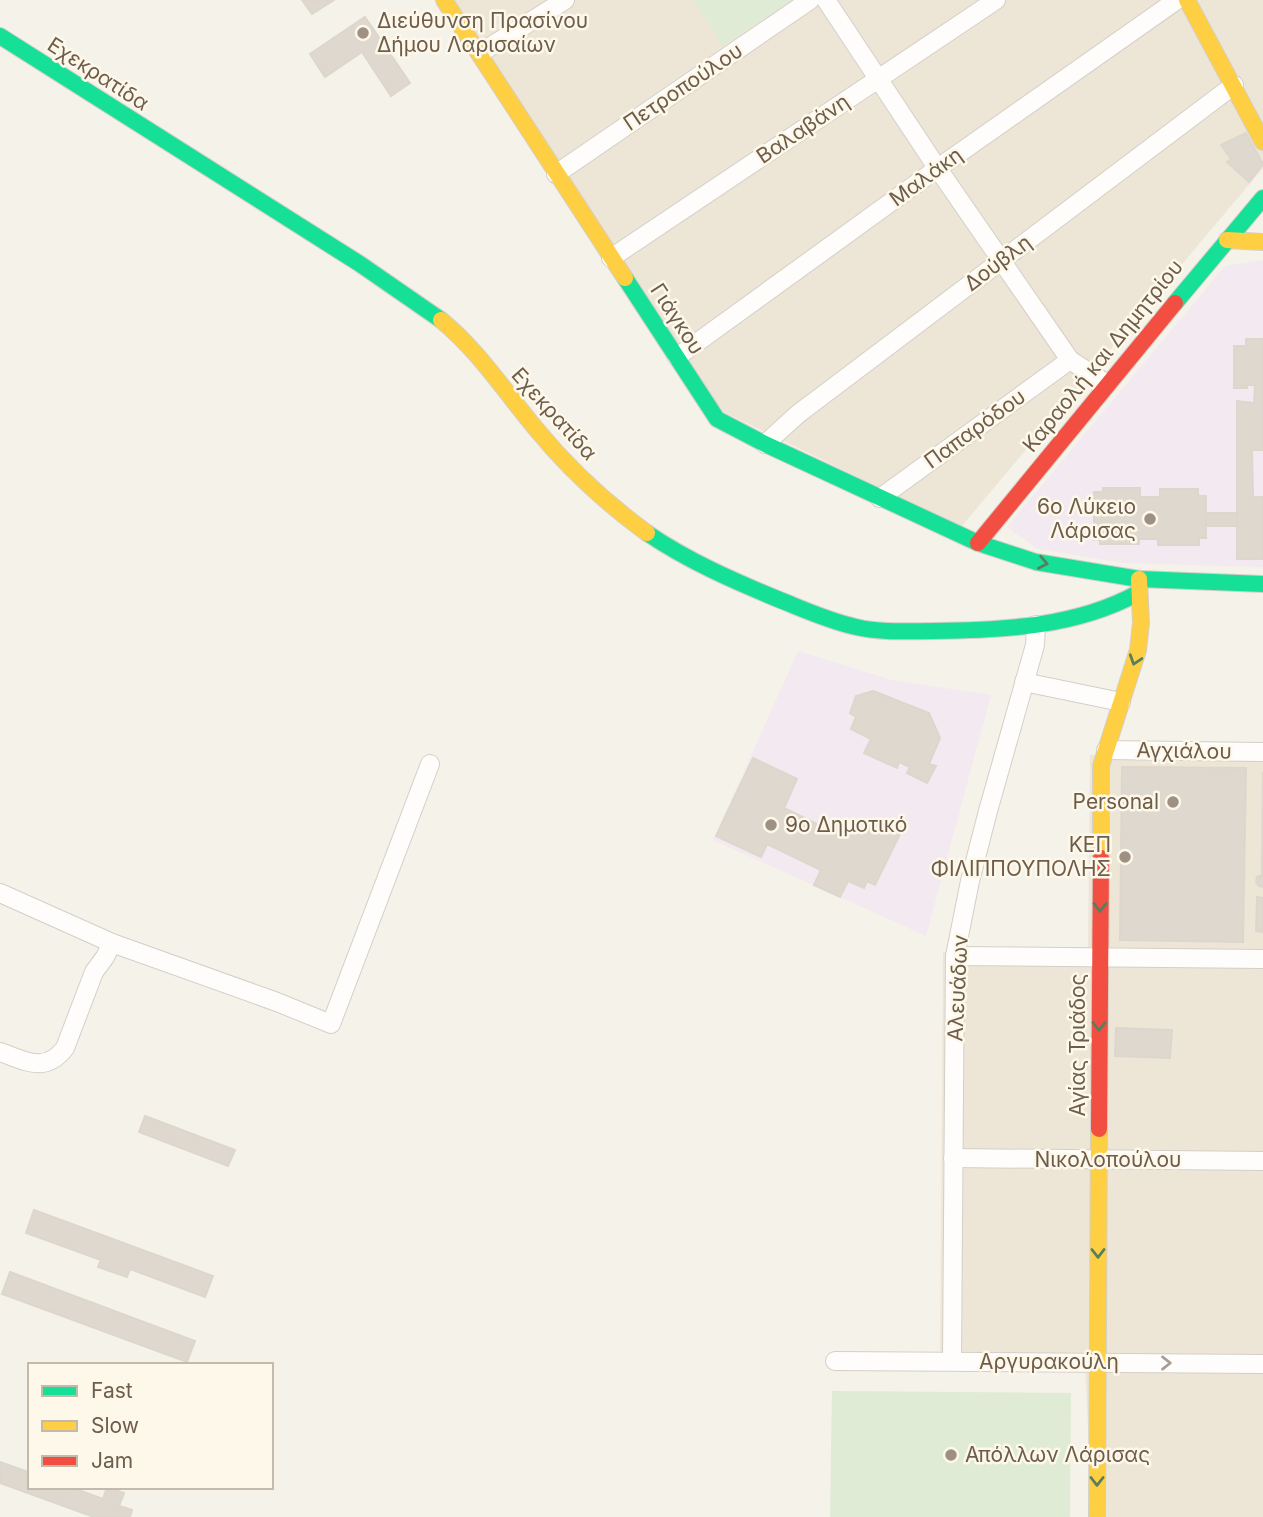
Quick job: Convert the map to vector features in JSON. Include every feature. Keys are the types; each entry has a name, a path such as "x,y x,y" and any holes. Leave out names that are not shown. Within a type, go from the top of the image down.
{"street":[{"name":"Γιάγκου","path":"444,0 717,419 978,543 1036,562 1139,586 1263,584"},
{"path":"480,53 565,0"},
{"name":"Πετροπούλου","path":"556,174 810,0"},
{"path":"826,0 1070,359 1107,384"},
{"name":"Βαλαβάνη","path":"611,258 996,0"},
{"name":"Μαλάκη","path":"677,357 938,168 1177,0"},
{"path":"1187,0 1263,142"},
{"name":"Εχεκρατίδα","path":"0,36 346,255 433,314 471,350 568,464 626,517 674,551 822,617 854,627 894,631 952,631 1037,625 1128,599 1139,586"},
{"name":"Δούβλη","path":"765,444 797,414 1234,85"},
{"name":"Καραολή και Δημητρίου","path":"978,543 1263,198"},
{"path":"1227,240 1263,242"},
{"name":"Παπαρόδου","path":"880,498 1070,359"},
{"name":"Αγίας Τριάδος","path":"1097,1517 1101,769 1139,649 1139,586"},
{"name":"Αλευάδων","path":"952,1362 955,956 970,881 1035,645 1037,625"},
{"path":"1024,682 1121,702"},
{"name":"Αγχιάλου","path":"1106,750 1263,752"},
{"path":"0,893 112,943 331,1024 430,764"},
{"path":"0,1052 36,1064 51,1063 60,1055 94,972 106,957 112,943"},
{"path":"955,956 1263,959"},
{"name":"Νικολοπούλου","path":"953,1158 1263,1161"},
{"name":"Αργυρακούλη","path":"835,1361 1263,1364"}],"shaded area":[{"path":"454,0 1263,0 1263,168 961,527 722,411"},
{"path":"1263,260 1263,567 1123,563 1038,549 1007,527 1225,266"},
{"path":"798,651 892,680 991,695 926,936 713,840"},
{"path":"1090,755 1263,757 1263,1517 1092,1517 1085,1364 940,1363 943,952 1088,949"}],"green space":[{"path":"693,0 792,0 723,46"},
{"name":"Απόλλων Λάρισας","path":"832,1391 1071,1393 1070,1517 830,1517"}],"building":[{"path":"302,0 334,0 312,14"},
{"path":"365,17 410,83 391,96 362,52 325,77 310,54"},
{"path":"1246,133 1263,164 1249,182 1227,162 1231,159 1221,145"},
{"path":"1246,339 1263,339 1263,450 1252,450 1253,497 1263,497 1263,559 1237,559 1237,401 1254,403 1255,385 1234,388 1234,346 1246,346"},
{"name":"6ο Λύκειο Λάρισας","path":"1103,488 1140,488 1140,497 1160,497 1160,489 1198,489 1198,496 1206,496 1206,538 1199,538 1199,545 1158,545 1158,539 1139,539 1139,544 1100,544 1100,540 1094,540 1094,492 1103,492"},
{"path":"1206,513 1237,513 1237,526 1206,526"},
{"path":"873,691 929,713 940,738 929,764 936,766 927,783 907,773 910,767 899,762 897,768 864,753 871,739 851,729 856,717 850,713 856,696"},
{"name":"9ο Δημοτικό","path":"753,758 797,779 784,808 829,830 833,821 862,834 870,818 901,832 875,885 867,881 864,888 848,881 840,897 814,885 821,870 767,844 761,857 716,836"},
{"path":"1122,767 1246,768 1243,942 1120,940"},
{"path":"1263,772 1263,887 1256,882 1257,877 1262,875"},
{"path":"1257,897 1263,898 1263,932 1256,931"},
{"path":"1116,1028 1172,1030 1170,1058 1115,1056"},
{"path":"145,1116 235,1150 228,1166 139,1132"},
{"path":"34,1210 213,1276 205,1297 130,1269 127,1277 98,1267 101,1260 26,1233"},
{"path":"10,1272 195,1341 187,1362 2,1294"},
{"path":"0,1462 28,1472 28,1489 76,1489 103,1499 106,1489 113,1489 124,1493 119,1506 132,1510 130,1517 94,1517 0,1483"}],"traffic: fast":[{"path":"0,36 360,264 441,320"},
{"path":"1175,303 1263,198"},
{"path":"625,278 717,419 765,444 978,543 1036,562 1139,579 1263,584"},
{"path":"647,533 695,561 763,593 836,622 876,630 1013,628 1065,620 1090,613 1138,593"}],"traffic: slow":[{"path":"444,0 625,278"},
{"path":"1187,0 1263,142"},
{"path":"1227,240 1263,242"},
{"path":"441,320 480,358 537,430 575,472 647,533"},
{"path":"1101,858 1101,766 1138,650 1141,623 1139,579"},
{"path":"1097,1517 1099,1129"}],"traffic: jam":[{"path":"978,543 1175,303"},
{"path":"1099,1129 1101,858"}],"place":[{"name":"Διεύθυνση Πρασίνου Δήμου Λαρισαίων","path":"363,33"},
{"name":"6ο Λύκειο Λάρισας","path":"1150,519"},
{"name":"Personal","path":"1173,802"},
{"name":"9ο Δημοτικό","path":"771,825"},
{"name":"ΚΕΠ ΦΙΛΙΠΠΟΥΠΟΛΗΣ","path":"1125,857"},
{"name":"Απόλλων Λάρισας","path":"951,1455"}]}
